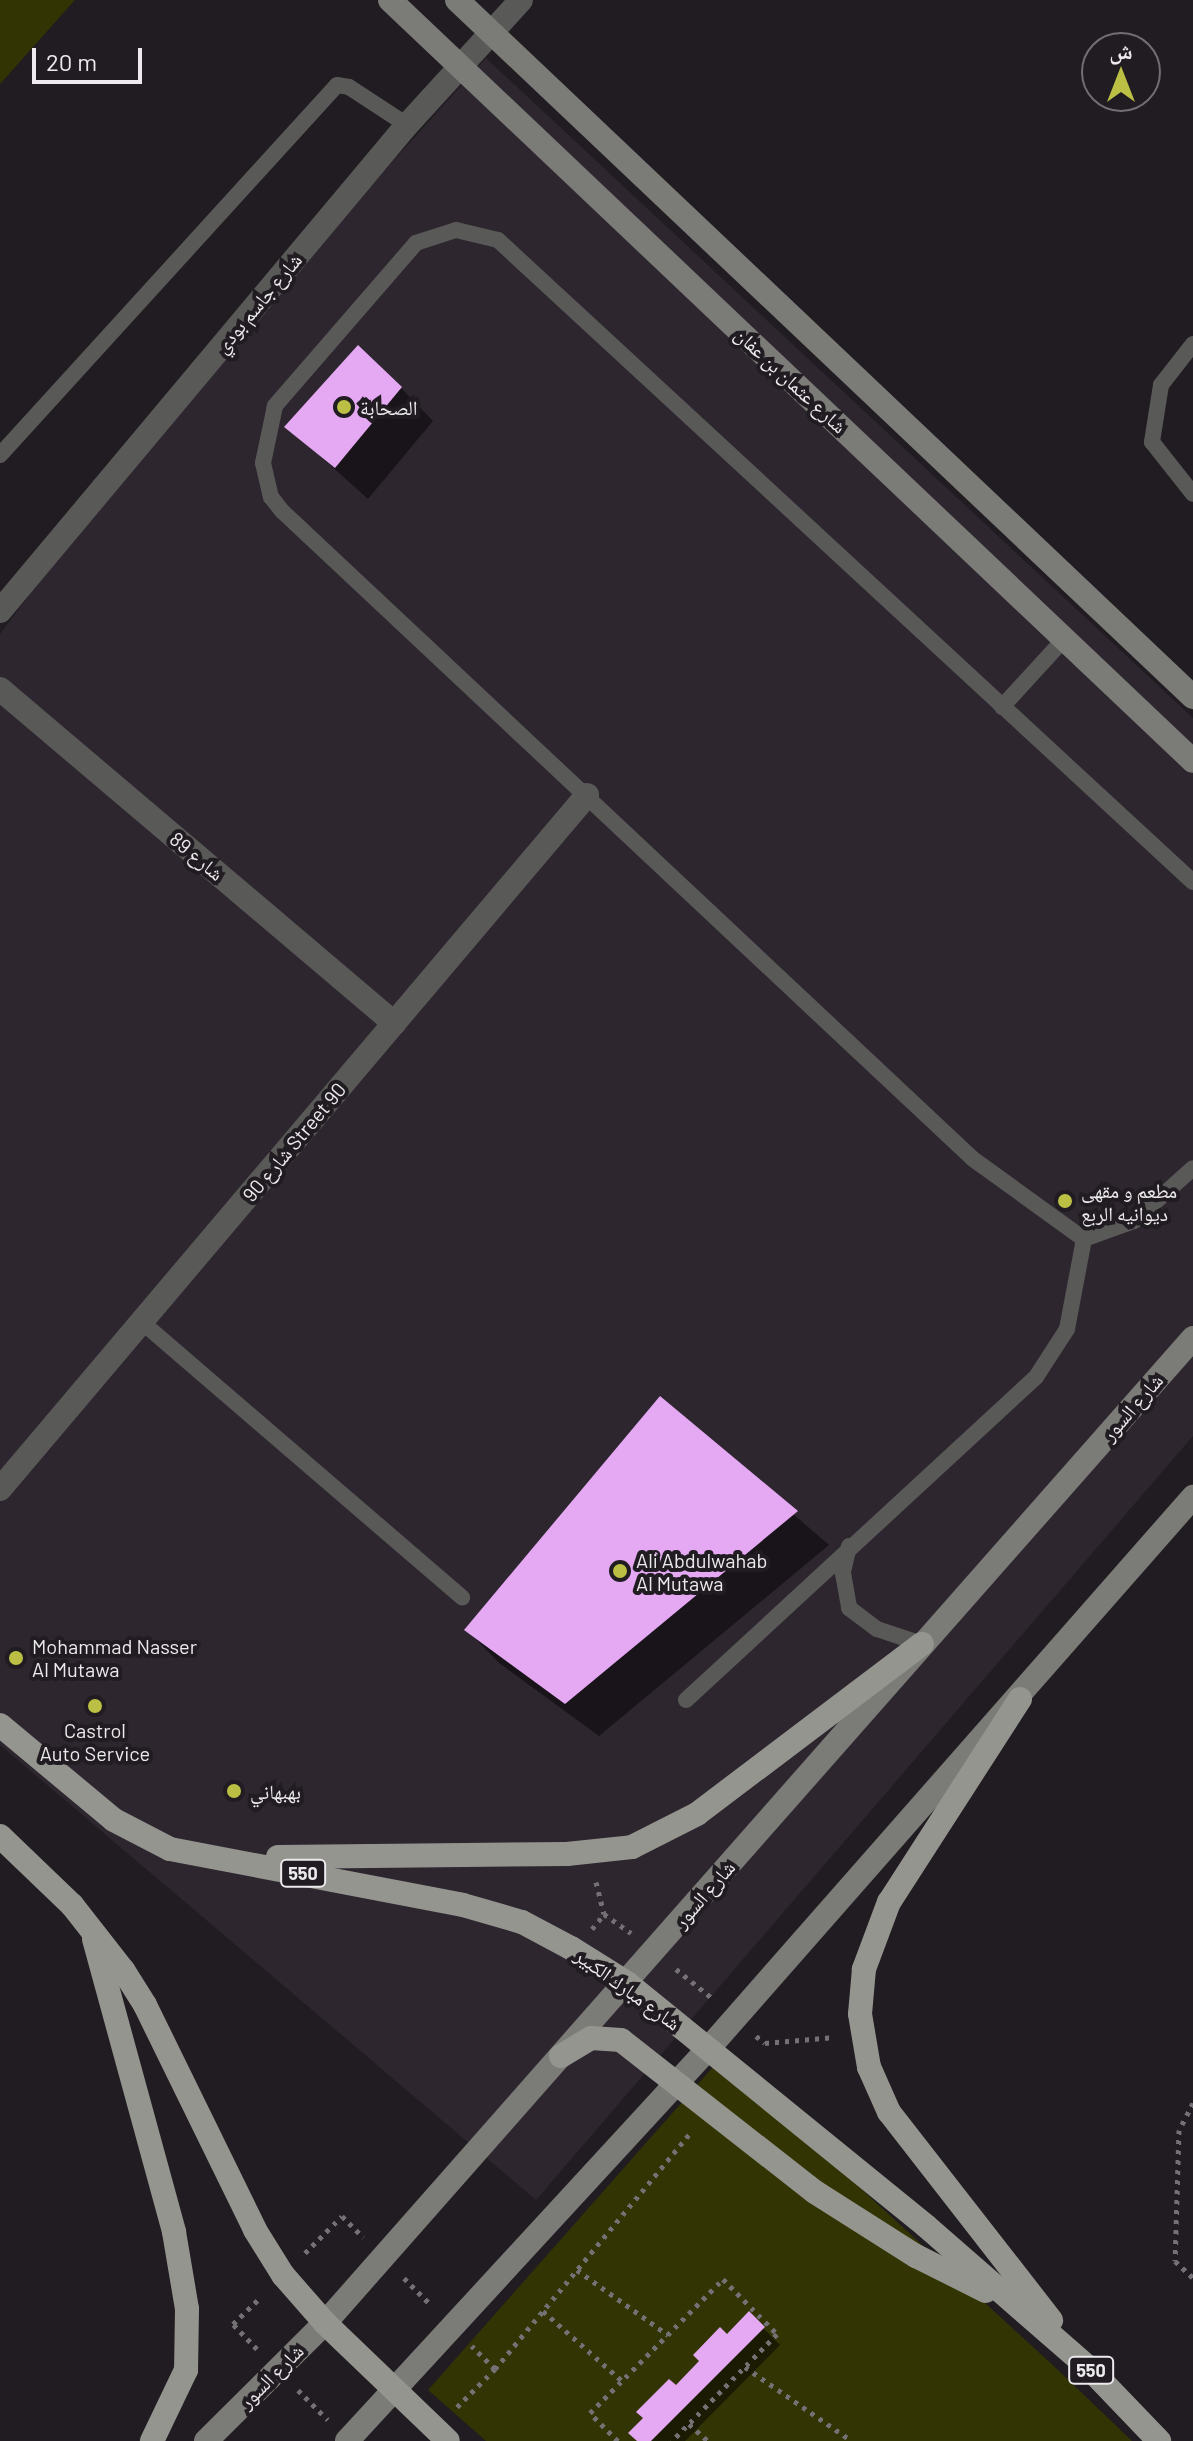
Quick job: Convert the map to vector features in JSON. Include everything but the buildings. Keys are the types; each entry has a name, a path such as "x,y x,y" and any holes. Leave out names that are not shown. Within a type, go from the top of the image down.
{"main road":[{"name":"شارع عثمان بن عفان","path":"390,0 1193,761"},
{"path":"457,0 1190,689"},
{"name":"شارع السور","path":"206,2441 325,2323 1189,1341"},
{"path":"347,2441 395,2393 708,2049 1020,1699 1193,1497"},
{"path":"207,1858 590,1854 632,1847 678,1827 922,1644"},
{"path":"1020,1699 878,1924 860,1992 864,2035 877,2089 905,2137 1090,2369"},
{"name":"شارع مبارك الكبير","path":"0,1725 124,1827 170,1849 376,1886 494,1913 546,1933 627,1983 1017,2306 1090,2369 1159,2441"},
{"path":"0,1836 92,1929 145,2005 255,2230 283,2275 325,2323 448,2441"},
{"path":"92,1929 183,2272 186,2370 152,2441"},
{"path":"561,2056 584,2040 613,2037 846,2214 916,2256 1017,2306"}],"street":[{"name":"شارع جاسم بودي","path":"0,611 407,125 521,0"},
{"name":"شارع 89","path":"0,689 394,1023"},
{"name":"شارع 90 Street 90","path":"0,1489 587,795"}],"lane":[{"path":"0,455 337,85 349,87 407,125"},
{"path":"1084,1239 973,1159 282,511 265,480 263,444 281,394 406,251 445,232 483,232 508,246 1193,882"},
{"path":"1193,344 1161,385 1152,442 1193,494"},
{"path":"1002,707 1064,639"},
{"path":"1084,1239 1134,1221 1193,1168"},
{"path":"686,1700 1050,1361 1067,1329 1084,1239"},
{"path":"143,1323 462,1597"},
{"path":"850,1544 843,1573 849,1608 877,1629 922,1644"}],"path":[{"path":"590,1854 604,1914 655,1951 765,2043 864,2035"},
{"path":"739,2074 765,2043"},
{"path":"1193,2103 1179,2130 1175,2261 1193,2278"},
{"path":"495,2369 710,2109"},
{"path":"577,2270 668,2335"},
{"path":"618,2441 590,2413 723,2279 777,2334 672,2441"},
{"path":"543,2311 622,2381"},
{"path":"745,2367 852,2441"},
{"path":"689,2424 708,2441"}],"shaded area":[{"path":"0,0 75,0 0,84"},
{"path":"486,58 1193,718 1193,1436 536,2200 0,1745 0,634 161,419"},
{"path":"720,2059 1132,2441 486,2441 428,2390"}],"place":[{"name":"الصحابة","path":"344,407"},
{"name":"مطعم و مقهى ديوانيه الربع","path":"1065,1201"},
{"name":"Ali Abdulwahab Al Mutawa","path":"620,1571"},
{"name":"Mohammad Nasser Al Mutawa","path":"16,1658"},
{"name":"Castrol Auto Service","path":"95,1706"},
{"name":"بهبهاني","path":"234,1791"}]}
